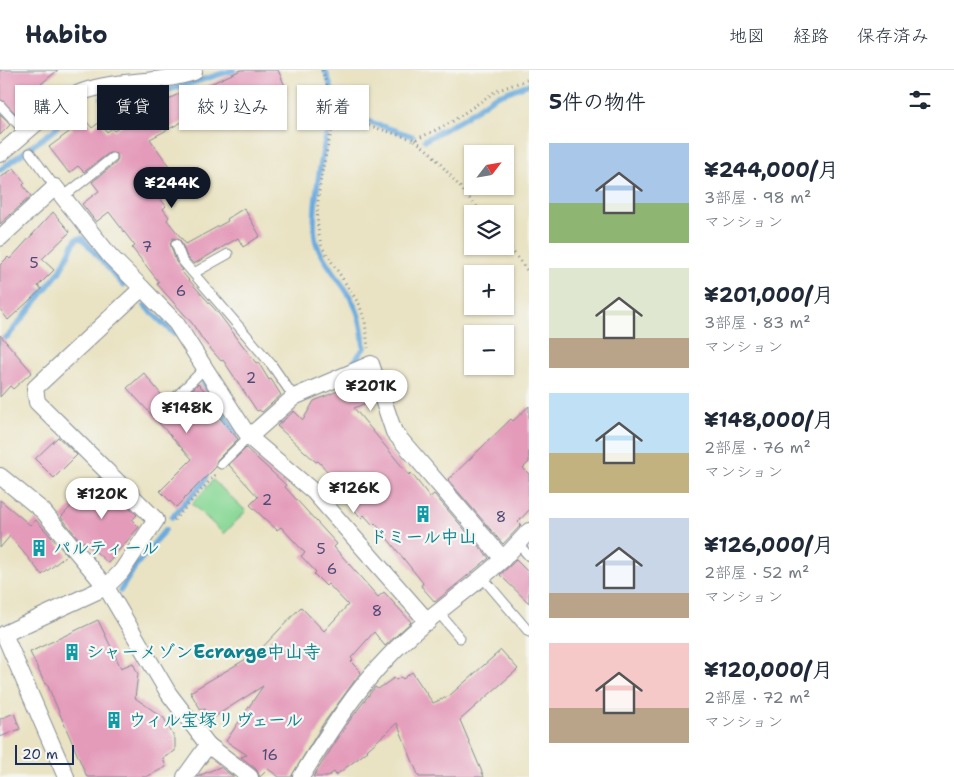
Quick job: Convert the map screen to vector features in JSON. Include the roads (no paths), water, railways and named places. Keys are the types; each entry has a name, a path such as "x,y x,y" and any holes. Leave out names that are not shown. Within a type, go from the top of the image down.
{"street":[{"path":"0,154 53,111 80,93 101,87 180,77 196,71"},
{"path":"0,238 59,192 110,256 176,323 249,437 314,492 434,617"},
{"path":"66,777 2,634 106,587 121,572 156,520 37,402 35,388 142,288"},
{"path":"249,437 294,397 371,364 394,432 503,559"},
{"path":"0,476 43,510 106,587 169,694 208,745 250,777"},
{"path":"301,777 322,742 368,679 390,655 483,578 503,559 523,550 529,531"},
{"path":"185,777 208,745"}],"lane":[{"path":"0,105 27,134"},
{"path":"30,153 59,192 112,158"},
{"path":"176,244 182,260 271,364 294,397"},
{"path":"194,273 228,254"},
{"path":"172,401 205,368"},
{"path":"221,464 249,437"},
{"path":"483,578 529,632"},
{"path":"434,617 460,638"}],"waterway":[{"path":"169,89 234,70"},
{"path":"325,70 338,107 343,113 412,136"},
{"path":"425,140 461,120 494,97 529,84"},
{"path":"0,170 54,130"},
{"path":"328,130 318,179 314,219 315,234 321,254 353,302 360,320 364,348 351,366"},
{"path":"0,342 9,335 60,271 76,239 82,238 123,285"},
{"path":"145,306 174,334"},
{"path":"202,379 235,433 236,438 233,441"},
{"path":"172,517 203,483 207,473"},
{"path":"120,591 137,564 165,530"}],"place":[{"name":"ドミール中山","path":"423,514"},
{"name":"パルティール","path":"39,548"},
{"name":"シャーメゾンEcrarge中山寺","path":"72,652"},
{"name":"ウィル宝塚リヴェール","path":"114,720"}]}
